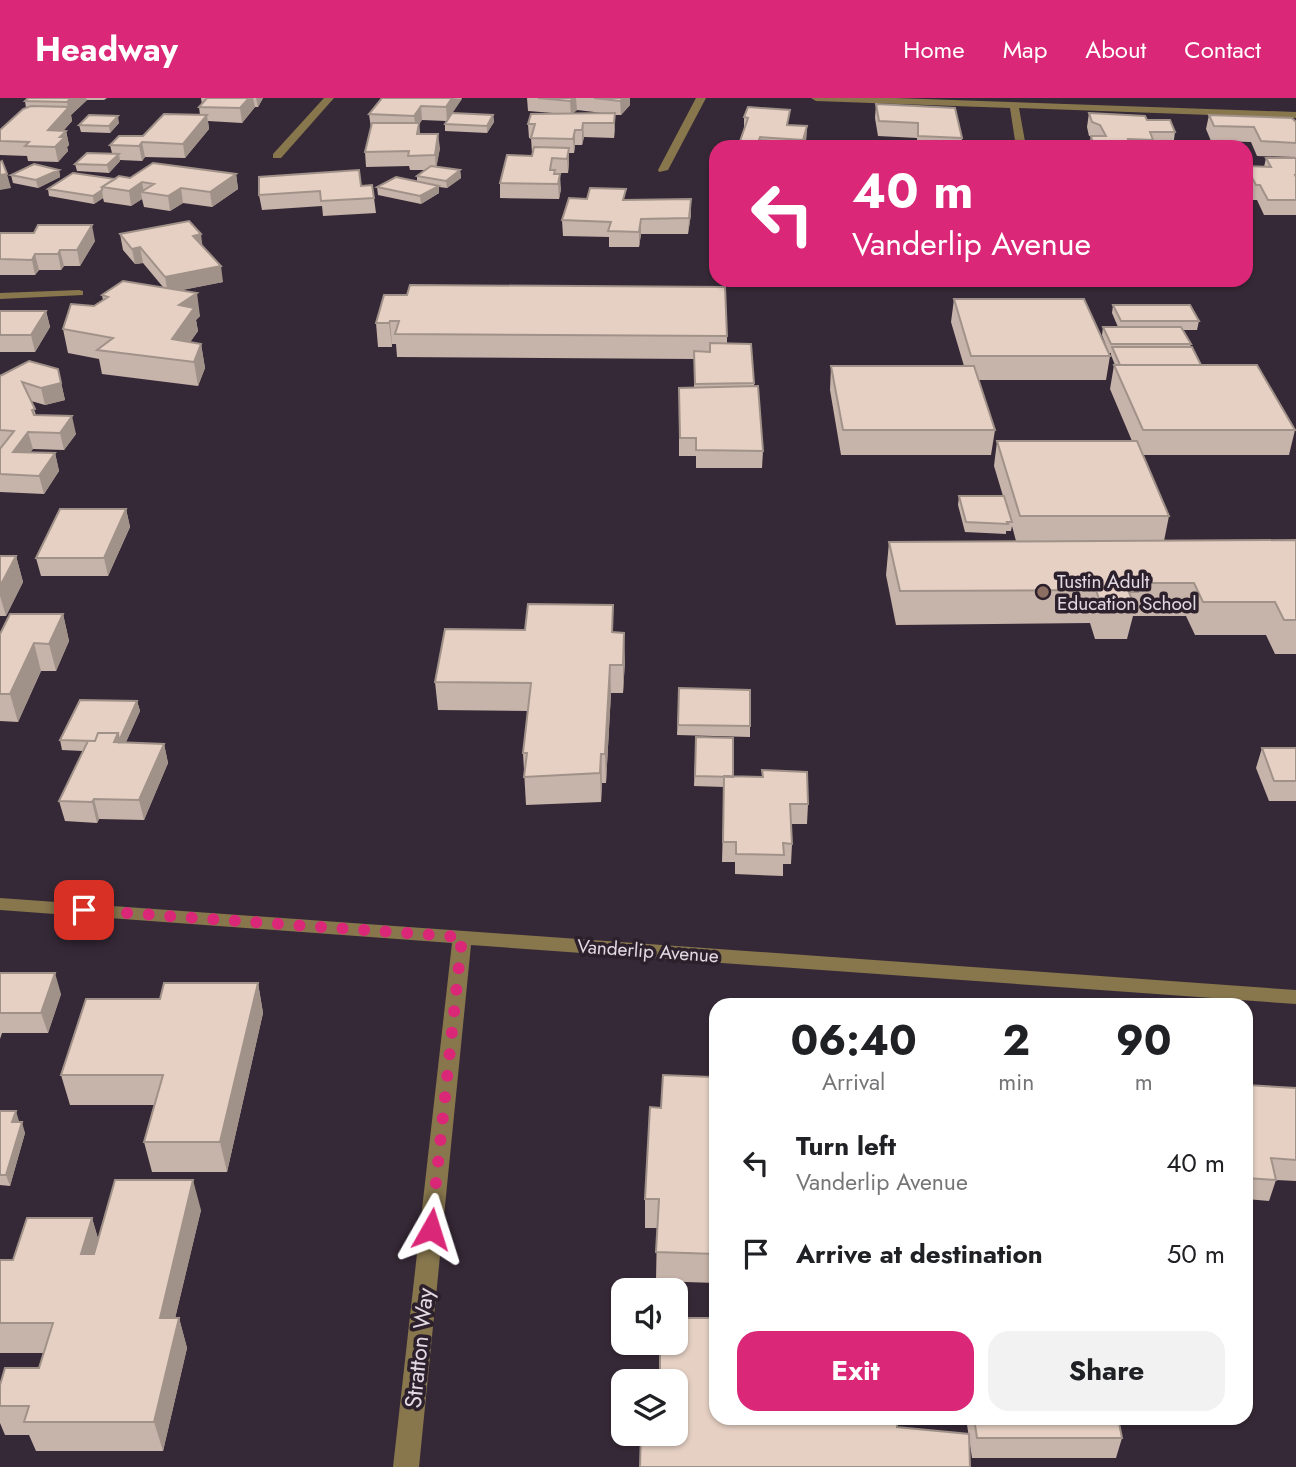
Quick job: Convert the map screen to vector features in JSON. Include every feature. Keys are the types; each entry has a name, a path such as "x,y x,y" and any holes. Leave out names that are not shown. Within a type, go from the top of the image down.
{"street":[{"path":"277,156 329,98"},
{"path":"663,170 701,98"},
{"path":"816,98 1296,115"},
{"path":"1014,106 1020,140"},
{"path":"0,296 79,293"},
{"name":"Vanderlip Avenue","path":"0,904 1296,997"},
{"name":"Stratton Way","path":"406,1467 462,937"}],"building":[{"path":"28,98 71,98 67,102 25,101"},
{"path":"207,98 249,98 240,108 199,107"},
{"path":"382,98 452,98 446,107 421,106 414,116 369,114"},
{"path":"538,98 574,98 570,101"},
{"path":"594,98 624,98 620,101"},
{"path":"876,104 955,108 962,138 918,136 918,123 879,121"},
{"path":"31,106 69,107 48,130 66,131 60,137 65,137 55,147 25,146 29,142 0,141 0,130 23,109"},
{"path":"748,107 790,110 787,125 807,126 803,140 760,137 759,140 740,140 748,118 744,117"},
{"path":"452,113 493,115 487,126 445,124"},
{"path":"615,113 614,123 583,123 582,130 575,130 573,139 531,138 535,124 528,124 531,114"},
{"path":"1089,113 1145,116 1147,120 1170,120 1175,132 1150,132 1153,140 1092,140 1091,136 1106,136 1100,125 1092,122"},
{"path":"164,114 207,115 183,144 142,142 139,146 110,145 119,136 143,136"},
{"path":"89,115 118,116 109,126 79,125"},
{"path":"1209,115 1292,118 1296,122 1296,143 1261,141 1254,127 1214,126"},
{"path":"372,123 419,123 417,134 438,134 435,155 408,156 409,151 365,152"},
{"path":"534,147 569,148 567,159 552,158 550,170 555,170 554,174 560,174 558,184 500,183 507,155 532,156"},
{"path":"87,153 119,154 107,165 75,164"},
{"path":"1266,158 1296,158 1296,200 1268,200 1260,185 1256,185 1253,166 1271,167"},
{"path":"2,161 7,174 0,175 0,162"},
{"path":"153,163 236,174 210,192 181,188 168,196 141,192 154,184 142,182 129,191 102,187 119,176 130,178"},
{"path":"34,164 59,170 36,180 11,175"},
{"path":"431,166 460,170 446,181 417,176"},
{"path":"359,170 361,186 372,185 374,198 321,201 320,191 259,195 259,177"},
{"path":"73,173 115,179 93,196 48,189"},
{"path":"396,177 439,186 420,196 377,187"},
{"path":"590,188 626,189 623,200 691,199 689,218 641,219 639,232 608,231 611,222 562,220 569,198 587,199"},
{"path":"189,221 201,234 193,236 221,266 165,277 140,247 132,249 120,234"},
{"path":"38,225 92,225 77,250 60,250 58,254 35,254 32,260 0,259 0,233 34,233"},
{"path":"123,281 197,293 179,305 194,308 172,339 201,344 194,362 97,350 113,338 63,329 71,304 94,306 108,297 102,295"},
{"path":"410,285 725,287 727,336 395,334 399,321 376,323 384,295 407,295"},
{"path":"954,299 1084,299 1110,356 971,356"},
{"path":"1113,305 1190,305 1199,321 1121,321"},
{"path":"0,311 46,311 31,335 0,335"},
{"path":"1103,327 1181,327 1191,344 1111,344"},
{"path":"710,343 751,344 754,383 695,384 694,351 710,352"},
{"path":"1112,347 1192,347 1201,365 1120,365"},
{"path":"29,361 58,369 61,383 41,388 22,382 35,409 32,410 34,415 72,416 60,433 28,432 13,452 55,453 39,476 0,474 0,449 14,431 0,430 0,376"},
{"path":"1114,365 1257,365 1295,430 1143,430"},
{"path":"831,366 974,366 995,430 843,430"},
{"path":"758,386 763,451 696,450 696,438 680,438 679,388"},
{"path":"997,441 1137,441 1169,516 1020,516"},
{"path":"959,496 1004,496 1012,522 966,522"},
{"path":"60,509 126,509 104,558 36,558"},
{"path":"1296,540 1296,620 1284,620 1275,602 1203,602 1194,583 1135,583 1138,592 1129,592 1134,605 1101,605 1096,590 900,591 889,542"},
{"path":"0,556 16,556 0,586"},
{"path":"528,604 613,605 612,632 624,633 623,665 610,665 605,754 601,754 600,773 524,777 527,753 523,753 531,683 435,682 445,629 525,630"},
{"path":"10,614 63,614 49,644 34,643 10,694 0,694 0,634"},
{"path":"679,688 750,690 750,726 678,725"},
{"path":"80,700 137,701 119,741 118,733 98,733 95,741 60,740"},
{"path":"98,733 118,733 114,742 164,744 139,800 59,801 88,741 95,741"},
{"path":"696,737 733,738 733,777 695,776"},
{"path":"1262,748 1296,748 1296,781 1274,781"},
{"path":"762,770 807,772 808,804 790,804 792,844 783,843 784,855 736,854 736,842 723,842 724,776 763,777"},
{"path":"0,973 55,973 41,1013 0,1013"},
{"path":"164,983 258,983 220,1142 144,1142 163,1075 61,1075 86,999 160,999"},
{"path":"663,1075 709,1077 709,1254 656,1252 659,1199 645,1199 650,1107 661,1108"},
{"path":"1253,1085 1296,1088 1296,1160 1271,1158 1276,1180 1253,1178"},
{"path":"0,1111 16,1111 12,1122 22,1122 6,1175 0,1175"},
{"path":"115,1180 193,1180 160,1318 179,1318 154,1422 24,1422 29,1406 0,1406 0,1385 5,1368 39,1368 53,1323 0,1323 0,1260 13,1260 27,1218 92,1218 81,1254 94,1254"},
{"path":"688,1318 709,1318 709,1425 897,1425 969,1434 970,1467 640,1467 641,1446 688,1446 688,1369 660,1369 660,1355 688,1355"},
{"path":"975,1425 1119,1425 1122,1438 977,1438"}],"place":[{"name":"Tustin Adult Education School","path":"1043,592"}],"route":[{"path":"84,910 462,937 431,1229"}]}
